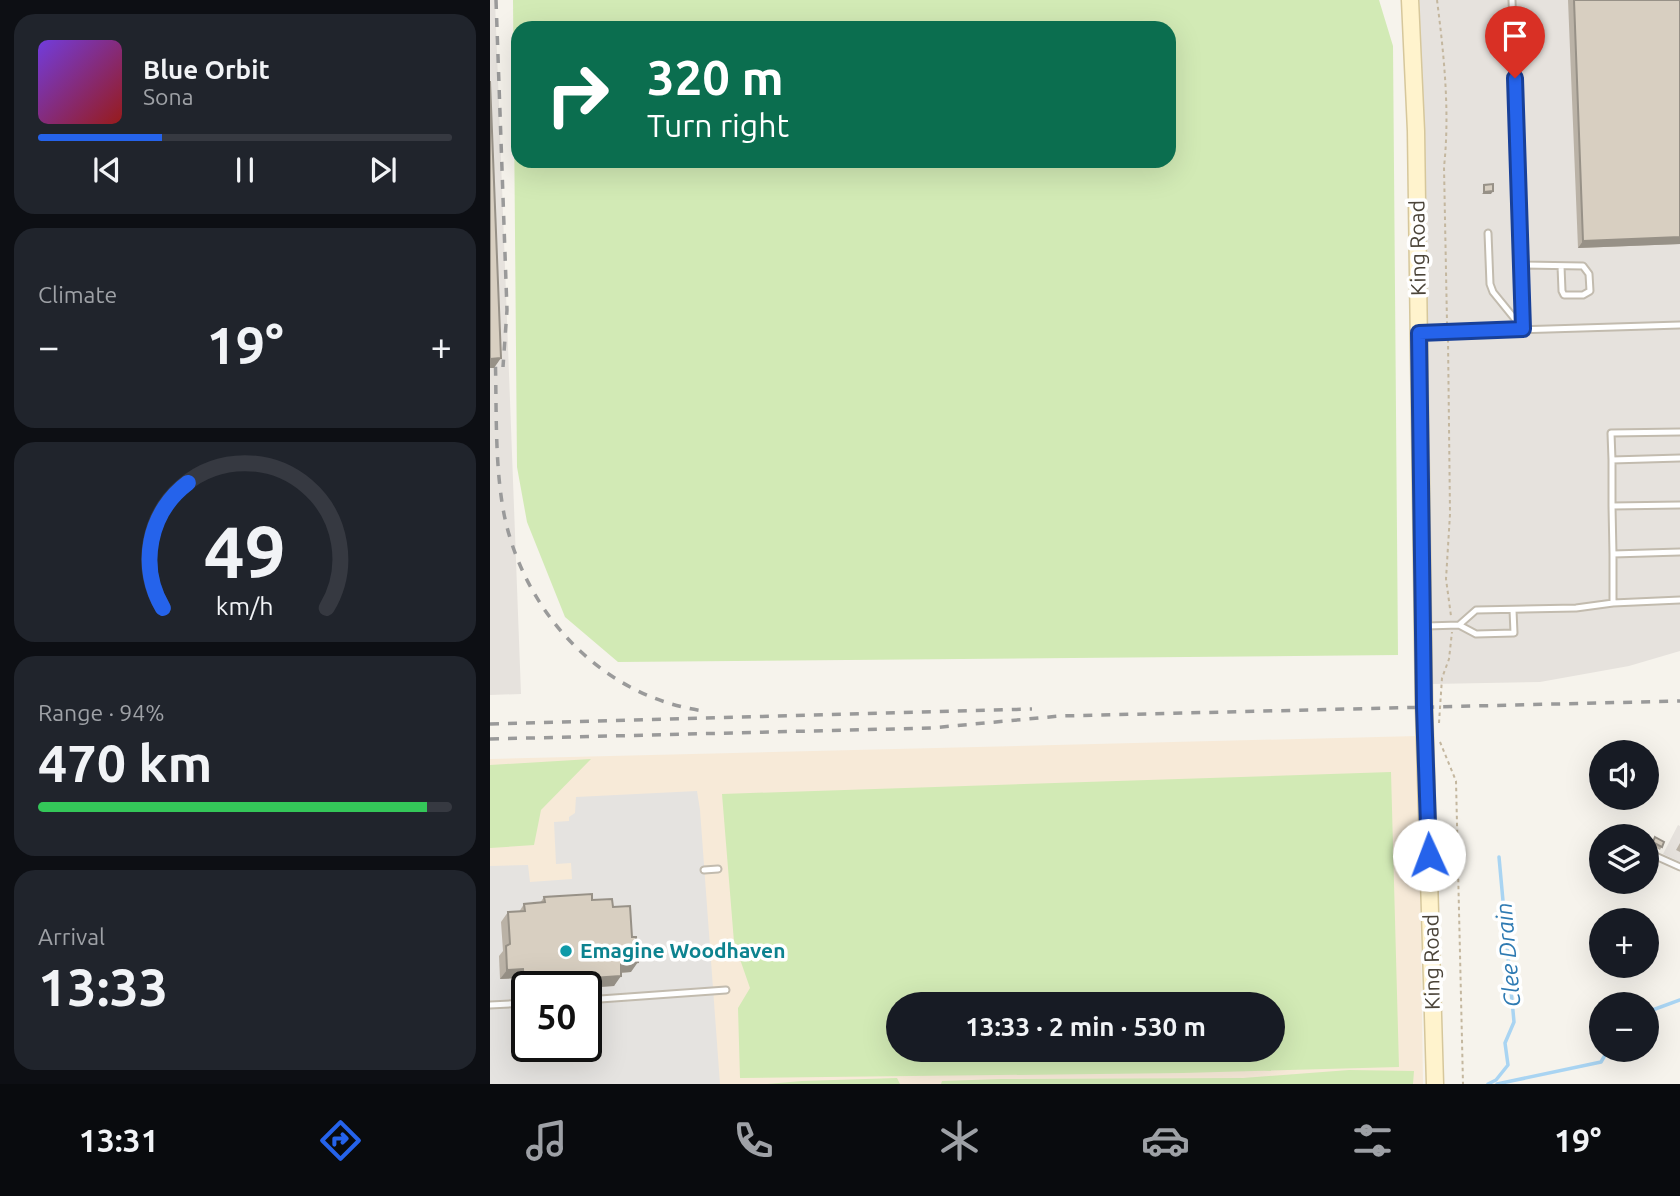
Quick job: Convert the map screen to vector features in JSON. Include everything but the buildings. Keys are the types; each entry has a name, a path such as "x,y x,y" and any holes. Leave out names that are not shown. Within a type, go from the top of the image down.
{"main road":[{"name":"King Road","path":"1410,0 1416,117 1423,626 1434,1084"}],"lane":[{"path":"1512,0 1523,329"},
{"path":"1488,233 1490,284 1493,292 1523,329"},
{"path":"1521,265 1583,266 1589,274 1590,291 1583,295 1564,295 1561,266"},
{"path":"1419,333 1680,325"},
{"path":"1613,603 1611,433 1680,432"},
{"path":"1612,460 1680,458"},
{"path":"1612,506 1680,505"},
{"path":"1613,554 1680,552"},
{"path":"1459,625 1476,610 1576,608 1613,603 1680,600"},
{"path":"1423,626 1459,625 1476,634 1514,632 1513,610"},
{"path":"1659,858 1680,867"},
{"path":"704,870 718,869"},
{"path":"602,999 726,990"},
{"path":"490,1005 511,1004"}],"path":[{"path":"1438,726 1441,719 1442,678"},
{"path":"1437,734 1445,760 1456,781 1462,1084"}],"shaded area":[{"path":"490,0 495,0 521,694 490,695"},
{"path":"1414,0 1680,0 1680,651 1629,666 1540,682 1432,684 1423,155"},
{"path":"1418,736 1423,1084 490,1084 490,759"},
{"path":"697,791 720,1084 490,1084 490,866 528,865 530,882 572,879 571,863 556,864 554,822 569,821 569,817 575,813 576,797"},
{"path":"1678,825 1680,826 1680,862 1663,854"}],"green space":[{"path":"513,0 1379,0 1393,46 1398,655 618,662 565,617 527,522 517,467 514,168 1176,168 1176,21 513,21"},
{"path":"591,759 541,810 534,845 490,848 490,765"},
{"path":"1391,772 1399,1067 1183,1073 740,1078 738,1008 750,988 734,942 722,794"},
{"path":"1349,1070 1414,1071 1413,1084 941,1084 942,1081 1001,1079 1243,1078"},
{"path":"897,1078 900,1084 767,1084 802,1081"}],"waterway":[{"name":"Clee Drain","path":"1488,1084 1496,1080 1508,1065 1505,1043 1514,1022 1499,857"},
{"path":"1659,1008 1680,1000"},
{"path":"1497,1084 1601,1062"}],"railway":[{"path":"496,0 507,310 503,367"},
{"path":"495,349 497,453 501,494 514,550 529,585 549,616 573,644 601,669 633,688 667,703 704,711"},
{"path":"490,739 931,728 1060,716 1680,701"},
{"path":"490,724 1032,709"}],"place":[{"name":"Emagine Woodhaven","path":"566,951"}],"route":[{"path":"1429,855 1424,707 1419,333 1523,329 1515,78"}]}
